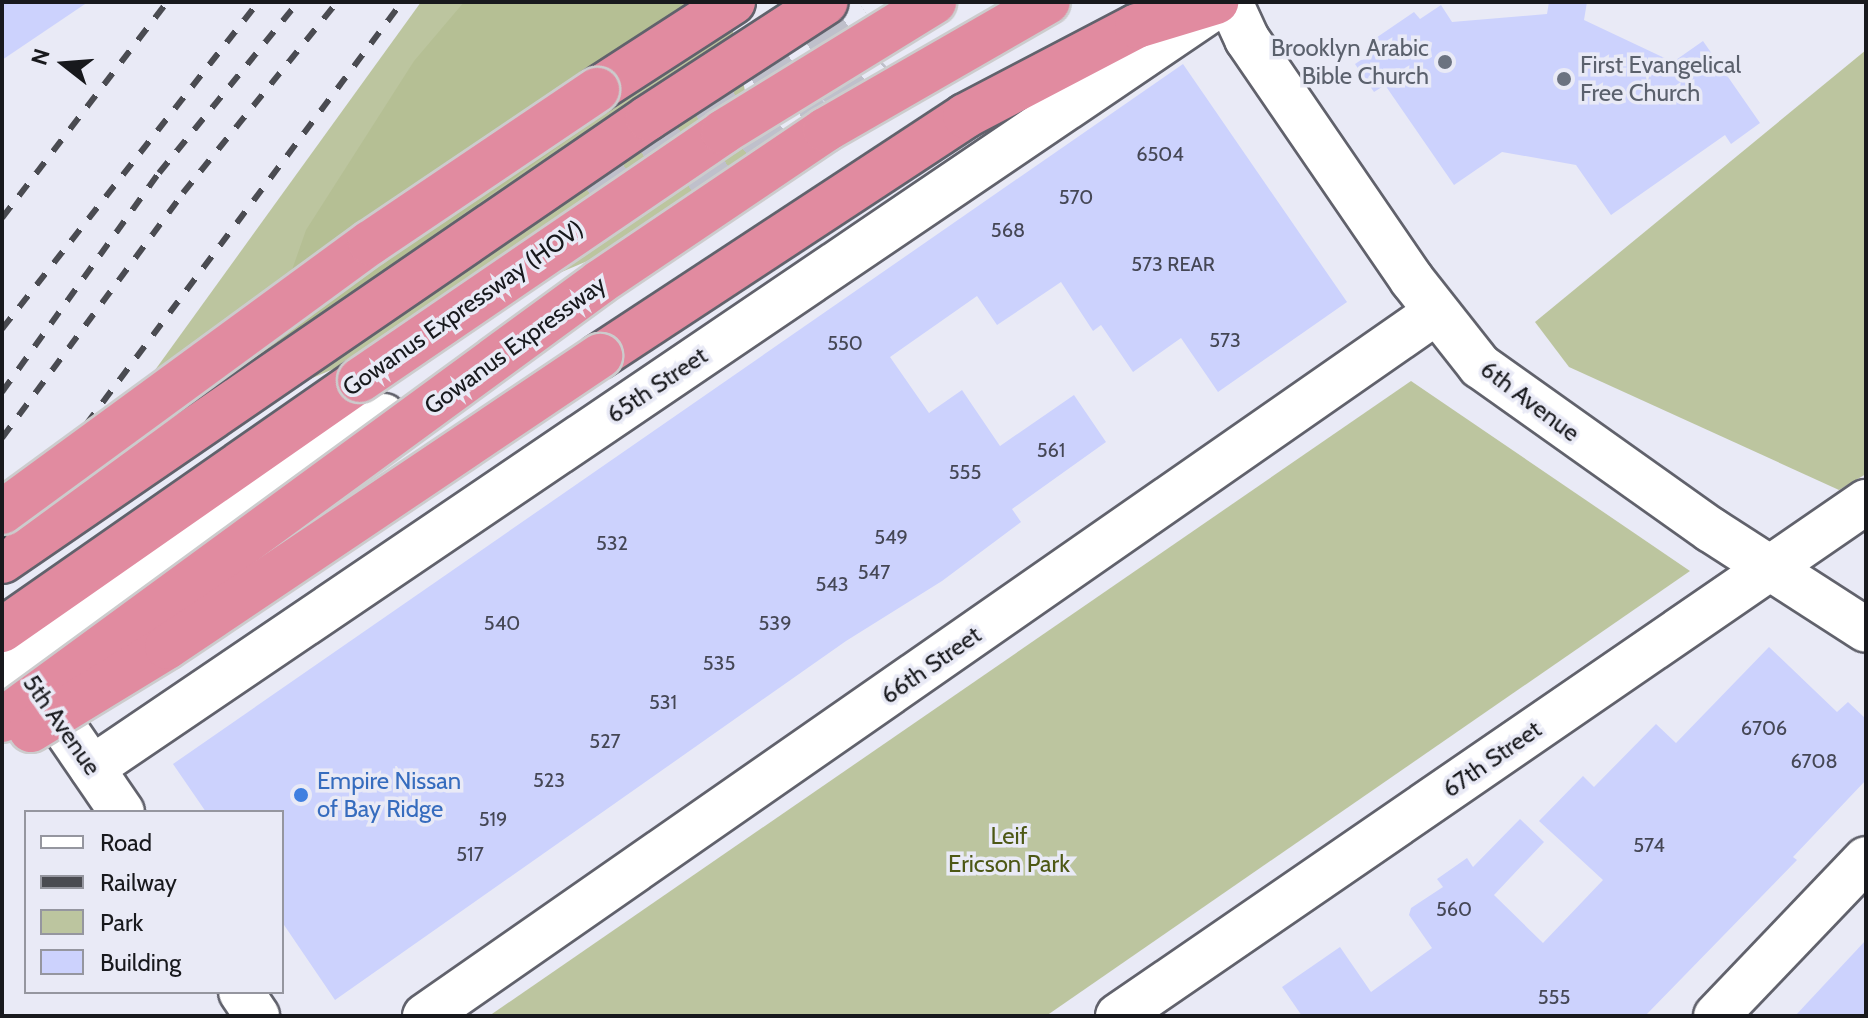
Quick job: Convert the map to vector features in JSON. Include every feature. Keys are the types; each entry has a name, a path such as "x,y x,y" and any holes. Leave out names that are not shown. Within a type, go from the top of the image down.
{"highway":[{"path":"2,512 370,243 733,2"},
{"path":"2,561 648,118 826,2"},
{"name":"Gowanus Expressway (HOV)","path":"13,661 617,203 934,2"},
{"name":"Gowanus Expressway","path":"2,720 600,282 825,130 1048,2"},
{"path":"2,748 167,647 965,116 1137,26 1216,2"}],"street":[{"name":"65th Street","path":"92,768 1223,2"},
{"name":"6th Avenue","path":"1230,2 1247,39 1435,313 1465,350 1507,389 1866,630"},
{"name":"66th Street","path":"425,1016 1435,313"},
{"path":"2,585 339,349"},
{"path":"13,661 383,416"},
{"name":"67th Street","path":"1118,1016 1866,502"},
{"name":"5th Avenue","path":"13,661 121,810"},
{"path":"1716,1016 1866,859"},
{"path":"242,994 257,1016"}],"green space":[{"path":"421,2 690,2 730,16 764,186 77,478"},
{"path":"464,2 696,2 653,80 276,346 293,267 306,230 414,61"},
{"path":"1866,50 1866,474 1839,490 1569,367 1535,322"},
{"name":"Leif Ericson Park","path":"1411,381 1690,571 1046,1016 489,1016"}],"building":[{"path":"2,2 88,2 2,60"},
{"path":"1549,2 1587,2 1584,20 1673,62 1703,41 1760,123 1731,144 1725,135 1611,215 1576,165 1502,152 1454,185 1385,85 1374,92 1355,64 1376,50 1370,42 1414,12 1420,19 1441,5 1452,22 1547,14"},
{"path":"1183,64 1347,302 1218,392 1181,338 1133,372 1101,325 1093,331 1061,282 997,325 977,296 890,357 929,413 962,390 1000,446 1074,395 1106,442 1012,509 1021,522 942,581 846,641 335,1000 284,925 284,810 205,810 173,764"},
{"path":"1769,647 1837,712 1848,702 1866,719 1866,780 1793,857 1797,860 1645,1016 1302,1016 1282,987 1340,947 1371,992 1432,948 1409,915 1411,908 1443,887 1437,879 1467,858 1473,867 1520,819 1544,842 1494,895 1543,943 1603,880 1539,821 1583,776 1594,787 1656,724 1676,743"},
{"path":"1866,940 1866,1016 1795,1016"}],"tunnel":[{"path":"585,187 858,2"},
{"path":"695,195 822,99 871,51"}],"railway":[{"path":"2,218 167,2"},
{"path":"2,329 258,2"},
{"path":"2,392 159,173 298,2"},
{"path":"2,438 183,193 337,2"},
{"path":"2,537 402,2"}],"place":[{"name":"Brooklyn Arabic Bible Church","path":"1445,62"},
{"name":"First Evangelical Free Church","path":"1564,79"},
{"name":"Empire Nissan of Bay Ridge","path":"301,795"}]}
